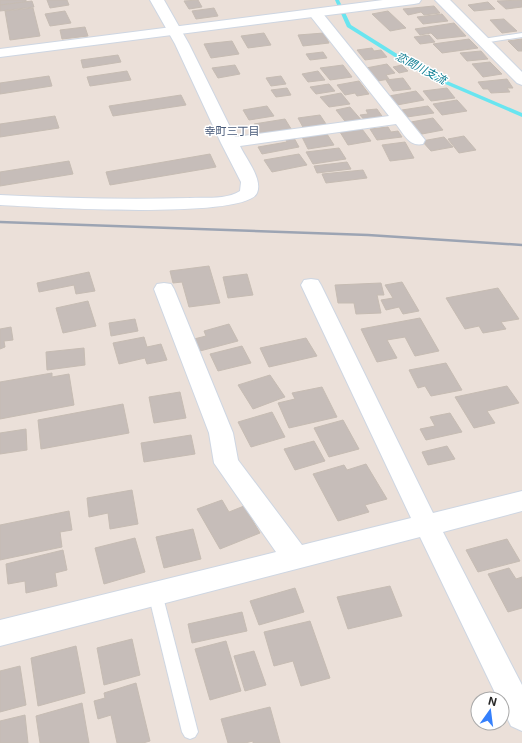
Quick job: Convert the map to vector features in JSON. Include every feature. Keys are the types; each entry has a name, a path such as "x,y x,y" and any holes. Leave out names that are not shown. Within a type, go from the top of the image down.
{"street":[{"path":"0,200 80,204 173,204 222,202 241,198 248,193 250,182 229,144 175,31 157,0"},
{"path":"0,53 414,0"},
{"path":"442,0 522,80"},
{"path":"314,13 417,140"},
{"path":"229,144 400,118"},
{"path":"311,285 426,524 522,716"},
{"path":"164,289 221,433 226,463 296,558"},
{"path":"0,633 426,524 522,501"}],"lane":[{"path":"482,41 522,35"},
{"path":"155,593 190,732"}],"building":[{"path":"0,0 26,0 26,2 0,5"},
{"path":"47,0 67,0 69,5 50,8"},
{"path":"198,0 202,7 189,9 184,1"},
{"path":"522,0 522,7 506,9 497,1"},
{"path":"32,1 34,7 0,11 0,5"},
{"path":"488,2 495,9 474,11 468,5"},
{"path":"434,6 440,13 424,15 421,12 408,15 403,9"},
{"path":"33,8 40,36 10,40 5,11"},
{"path":"214,8 218,16 196,19 192,11"},
{"path":"65,11 71,23 50,26 45,14"},
{"path":"388,11 406,28 390,31 372,14"},
{"path":"442,14 448,21 423,24 417,17"},
{"path":"504,19 517,31 502,33 490,20"},
{"path":"454,23 466,36 437,39 431,33 420,35 415,29"},
{"path":"85,27 88,36 62,39 60,30"},
{"path":"264,33 271,45 248,48 241,36"},
{"path":"324,33 329,43 303,46 298,35"},
{"path":"429,35 435,42 420,44 414,37"},
{"path":"469,39 478,48 442,53 433,44"},
{"path":"522,39 522,51 518,51 508,41"},
{"path":"232,41 239,54 211,58 204,44"},
{"path":"372,48 374,51 381,50 387,57 365,60 357,50"},
{"path":"481,51 488,59 467,61 460,53"},
{"path":"323,52 327,58 310,60 306,54"},
{"path":"118,55 121,62 83,68 81,60"},
{"path":"490,62 502,74 483,77 472,64"},
{"path":"387,64 395,73 386,75 389,79 378,81 366,68"},
{"path":"235,65 240,74 218,78 212,68"},
{"path":"343,65 352,77 330,80 320,68"},
{"path":"402,65 408,71 399,73 393,67"},
{"path":"127,71 131,80 90,86 87,77"},
{"path":"318,71 325,80 308,82 302,74"},
{"path":"49,76 52,86 0,94 0,83"},
{"path":"281,76 286,84 271,86 266,78"},
{"path":"403,78 411,89 393,91 386,80"},
{"path":"507,79 513,88 507,88 510,92 491,93 488,89 483,89 478,82"},
{"path":"359,81 369,94 357,96 355,93 345,95 337,85"},
{"path":"329,84 335,91 316,94 310,87"},
{"path":"287,88 291,95 276,97 271,90"},
{"path":"447,88 455,98 431,101 423,91"},
{"path":"416,91 424,100 397,105 389,96"},
{"path":"341,93 350,104 329,107 320,97"},
{"path":"181,95 186,105 113,116 109,106"},
{"path":"457,100 467,111 442,115 433,104"},
{"path":"267,106 274,116 249,120 243,110"},
{"path":"428,106 434,113 407,117 402,110"},
{"path":"350,107 363,122 348,125 336,110"},
{"path":"377,109 384,119 366,122 360,115 368,114 366,110"},
{"path":"320,115 328,127 305,131 298,118"},
{"path":"55,116 59,128 0,137 0,124"},
{"path":"433,118 443,130 422,134 411,122"},
{"path":"285,119 293,132 261,137 254,124"},
{"path":"388,127 391,132 398,131 402,137 377,140 370,129"},
{"path":"362,129 371,141 348,145 340,132"},
{"path":"327,134 334,145 308,149 302,137"},
{"path":"464,136 476,150 459,153 448,139"},
{"path":"444,137 453,147 431,151 422,141"},
{"path":"294,138 299,147 262,154 258,147 287,142 286,140"},
{"path":"405,142 414,158 390,161 382,145"},
{"path":"339,148 346,159 313,164 306,152"},
{"path":"210,154 216,167 110,185 106,172"},
{"path":"299,154 307,165 272,172 264,160"},
{"path":"69,161 73,174 0,186 0,172"},
{"path":"347,162 351,169 317,173 314,166"},
{"path":"363,170 367,178 326,183 322,174"},
{"path":"209,266 220,303 189,307 182,282 173,283 170,271"},
{"path":"89,272 95,291 76,294 74,285 39,292 37,283"},
{"path":"247,274 253,295 228,298 223,277"},
{"path":"402,282 419,311 403,314 399,307 386,310 381,300 393,298 385,285"},
{"path":"381,283 384,295 377,295 381,313 356,314 354,303 338,303 335,285"},
{"path":"498,288 519,319 501,322 506,329 483,333 479,326 465,329 446,298"},
{"path":"88,301 96,326 63,333 56,308"},
{"path":"420,318 439,351 415,356 405,337 387,340 397,358 377,362 361,329"},
{"path":"135,319 138,331 111,336 109,323"},
{"path":"229,324 238,341 200,351 194,339 206,336 204,331"},
{"path":"11,327 13,340 4,341 5,347 0,349 0,329"},
{"path":"144,337 147,347 161,344 167,360 147,364 145,358 119,364 113,343"},
{"path":"306,338 317,356 269,367 260,348"},
{"path":"242,346 251,363 218,371 210,354"},
{"path":"84,348 85,365 47,370 46,352"},
{"path":"446,363 462,390 431,396 425,386 418,388 409,370"},
{"path":"52,373 52,377 69,374 74,405 0,419 0,382"},
{"path":"270,375 285,397 253,409 238,385"},
{"path":"507,386 519,403 487,411 495,423 474,428 455,397"},
{"path":"322,387 337,417 289,428 278,403 295,399 292,393"},
{"path":"180,392 186,418 154,423 149,397"},
{"path":"123,404 129,433 41,449 38,420"},
{"path":"272,412 285,437 251,447 238,422"},
{"path":"450,413 462,432 426,440 420,429 435,426 430,417"},
{"path":"343,420 359,449 329,457 314,428"},
{"path":"26,429 27,450 0,454 0,433"},
{"path":"191,435 195,454 144,462 141,443"},
{"path":"314,441 325,461 295,470 284,449"},
{"path":"447,446 455,459 428,465 422,452"},
{"path":"366,464 387,499 365,505 369,512 338,521 313,474 344,465 347,470"},
{"path":"132,490 138,524 110,529 108,513 89,517 87,498"},
{"path":"222,500 229,512 244,506 260,533 220,549 197,509"},
{"path":"69,511 72,530 60,532 62,547 0,560 0,525"},
{"path":"193,529 201,559 164,568 156,537"},
{"path":"135,538 145,572 104,584 95,548"},
{"path":"507,539 520,561 478,572 466,550"},
{"path":"63,550 67,570 55,573 57,586 26,593 25,581 8,584 6,564"},
{"path":"509,568 516,579 522,577 522,608 508,612 488,574"},
{"path":"390,586 402,616 348,629 337,597"},
{"path":"295,588 304,612 259,625 250,601"},
{"path":"242,612 247,631 192,643 188,624"},
{"path":"310,621 330,678 301,686 293,661 274,666 264,632"},
{"path":"132,639 140,675 104,685 97,648"},
{"path":"226,641 241,691 210,700 195,649"},
{"path":"76,646 85,693 38,706 31,658"},
{"path":"254,651 266,685 245,691 234,656"},
{"path":"20,666 26,705 0,712 0,671"},
{"path":"136,683 150,741 143,743 117,743 111,715 98,719 94,701 105,698 104,693"},
{"path":"82,703 89,743 40,743 36,716"},
{"path":"270,707 280,743 253,743 253,741 245,743 228,743 221,719"},
{"path":"25,715 28,743 0,743 0,721"}],"waterway":[{"name":"恋問川支流","path":"337,0 349,26 424,73 522,115"}],"railway":[{"path":"0,222 368,235 522,245"}],"district":[{"name":"幸町三丁目","path":"232,131"}]}
